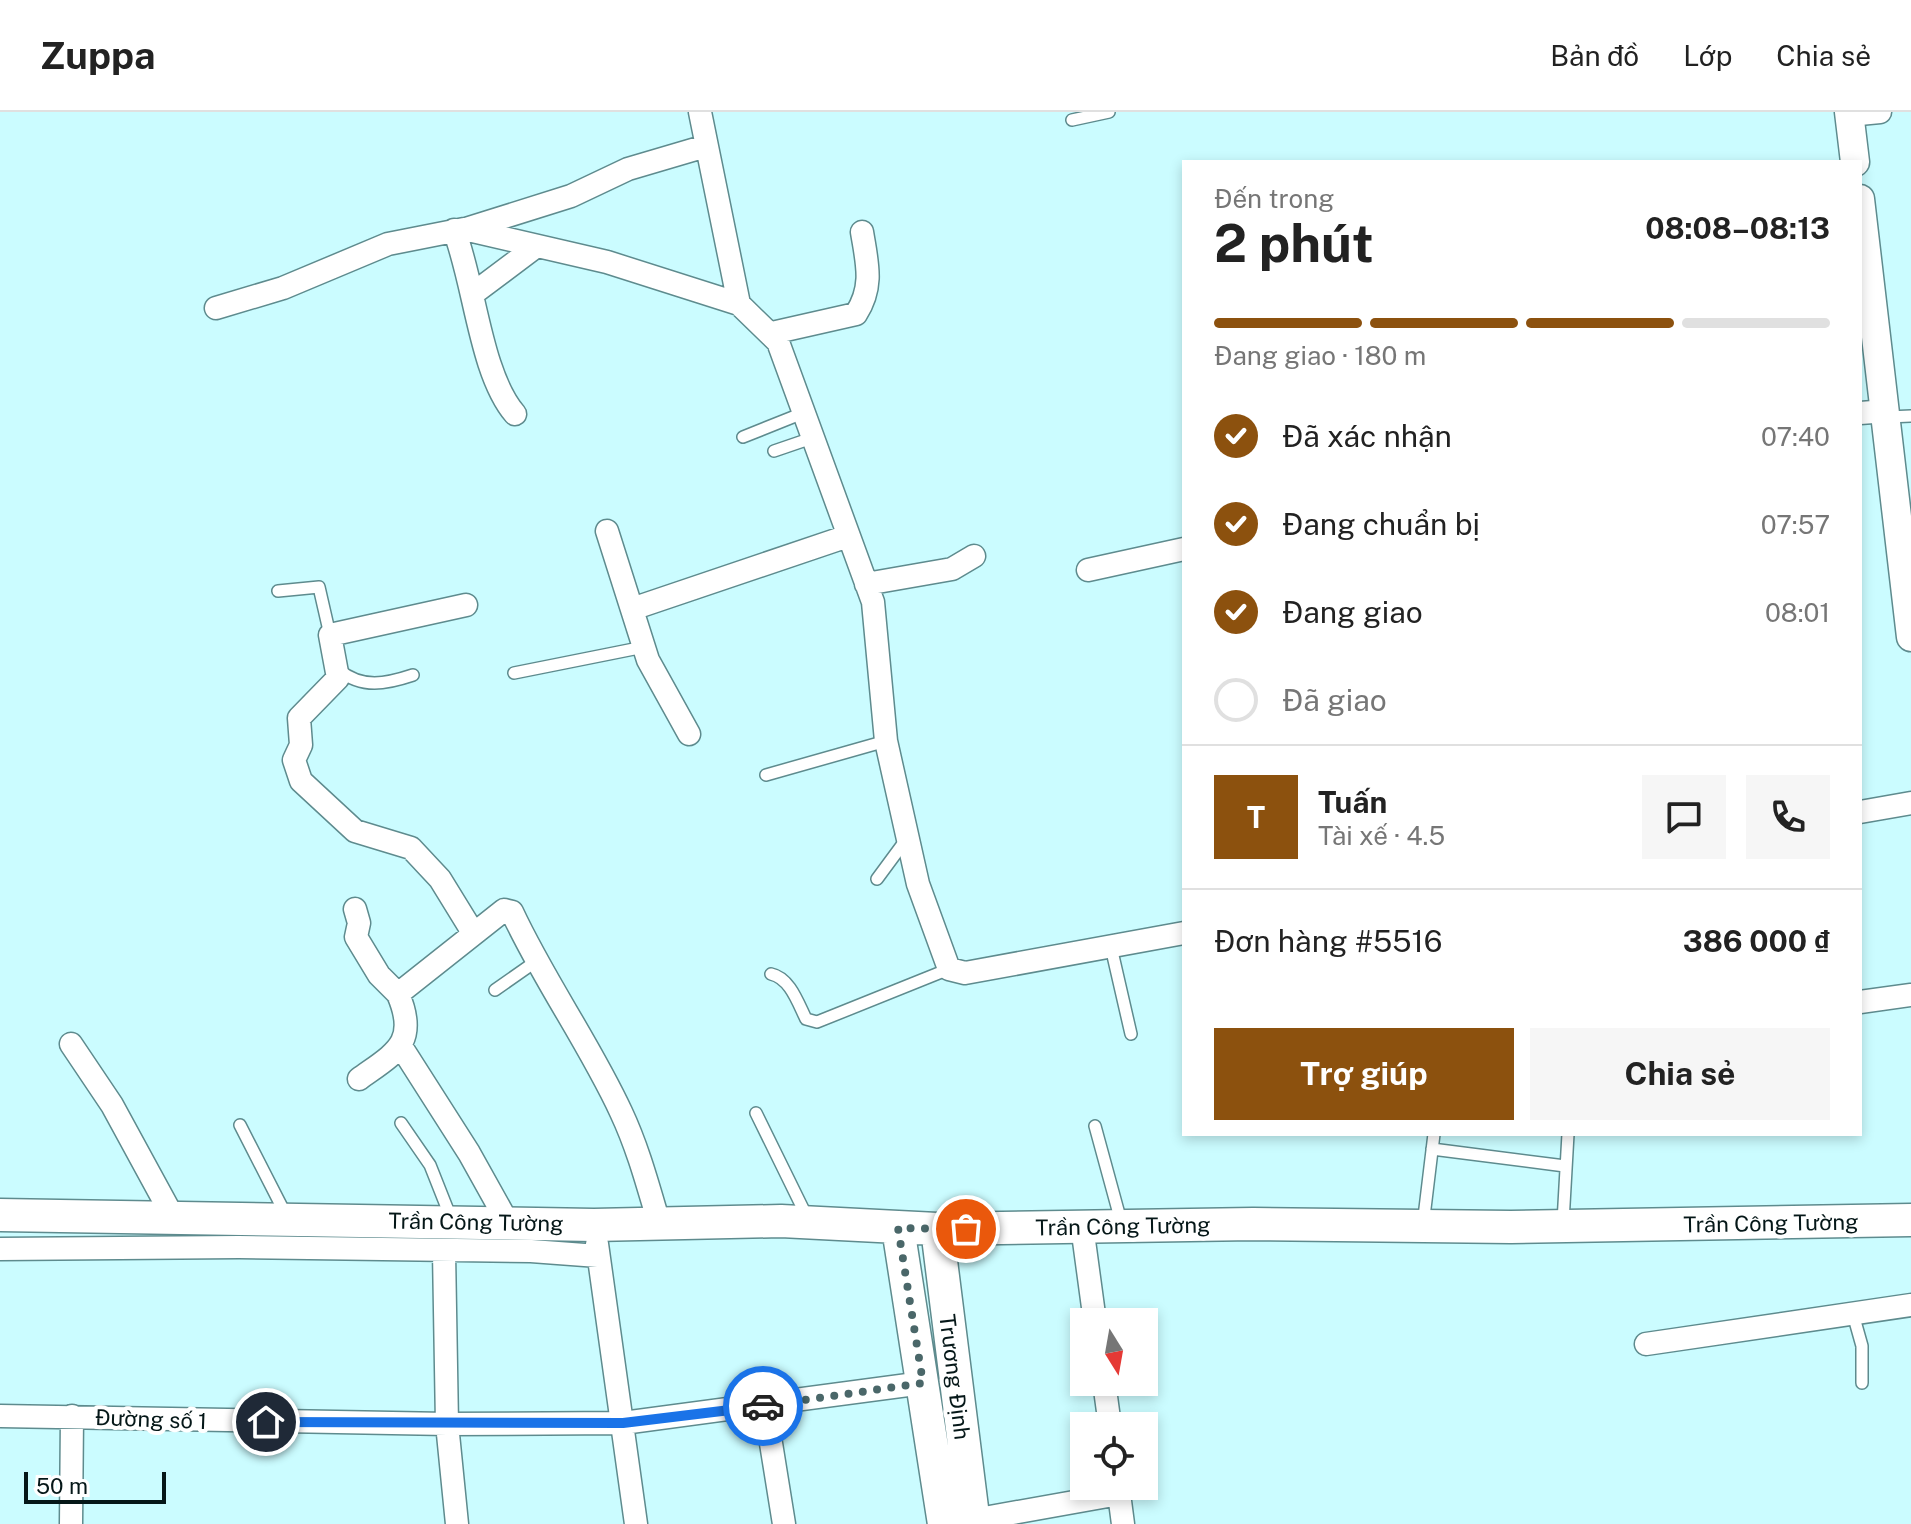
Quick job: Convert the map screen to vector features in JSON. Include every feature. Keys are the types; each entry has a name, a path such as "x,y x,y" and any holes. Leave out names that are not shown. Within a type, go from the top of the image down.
{"main road":[{"name":"Trần Công Tường","path":"2,1212 288,1219 448,1237 508,1223 810,1223 937,1229 1123,1225 1563,1227 1911,1220"},
{"name":"Trương Định","path":"898,1228 923,1383 964,1523"},
{"name":"Trương Định","path":"937,1229 964,1523"}],"street":[{"path":"700,112 739,304"},
{"path":"1855,160 1849,113 1880,112"},
{"path":"216,308 283,288 388,244 459,230 571,196 628,169 706,146"},
{"path":"1862,216 1907,565 1911,637"},
{"path":"459,230 607,262 739,304 778,342 873,602 886,741 918,884 949,969 965,973 1182,933"},
{"path":"459,230 491,370 503,400 515,414"},
{"path":"772,333 856,314 865,299 870,278 862,232"},
{"path":"474,293 534,248"},
{"path":"607,531 644,647 689,734"},
{"path":"632,609 848,536"},
{"path":"1088,570 1182,549"},
{"path":"866,584 952,569 974,556"},
{"path":"466,605 330,635 339,670 334,684 299,718 301,745 294,766 301,781 355,831 404,845 440,879 472,931"},
{"path":"1862,812 1911,803"},
{"path":"355,909 359,923 356,937 379,975 398,994 407,1027 402,1048 359,1079"},
{"path":"398,994 472,931 504,910 512,912 535,962 621,1111 642,1163 659,1223"},
{"path":"1862,1002 1911,995"},
{"path":"71,1044 112,1105 173,1217"},
{"path":"402,1048 469,1153 508,1223"},
{"path":"594,1225 636,1524"},
{"path":"1082,1226 1093,1308"},
{"path":"448,1237 447,1424 457,1524"},
{"name":"Trần Công Tường","path":"0,1249 239,1247 448,1237 531,1251 598,1256"},
{"path":"1646,1344 1911,1305"},
{"name":"Đường số 1","path":"0,1416 447,1424 623,1423 923,1383"},
{"path":"765,1406 784,1524"},
{"path":"71,1524 72,1416"},
{"path":"964,1523 1071,1500"},
{"path":"1119,1500 1123,1524"}],"lane":[{"path":"1072,120 1109,112"},
{"path":"743,437 803,413"},
{"path":"774,451 812,438"},
{"path":"278,591 319,587 330,635"},
{"path":"514,673 644,647"},
{"path":"339,670 365,683 390,683 413,675"},
{"path":"766,775 886,741"},
{"path":"877,879 908,836"},
{"path":"1111,947 1131,1034"},
{"path":"495,990 535,962"},
{"path":"771,974 789,986 806,1019 817,1022 949,969"},
{"path":"756,1113 810,1223"},
{"path":"401,1123 430,1165 448,1237"},
{"path":"240,1125 288,1219"},
{"path":"1095,1126 1123,1225"},
{"path":"1422,1226 1434,1136"},
{"path":"1563,1227 1568,1136"},
{"path":"1432,1149 1565,1166"},
{"path":"1853,1314 1862,1346 1862,1383"}],"way so far":[{"path":"763,1406 923,1383 898,1228 966,1229"}],"route":[{"path":"266,1422 623,1423 763,1406"}]}
